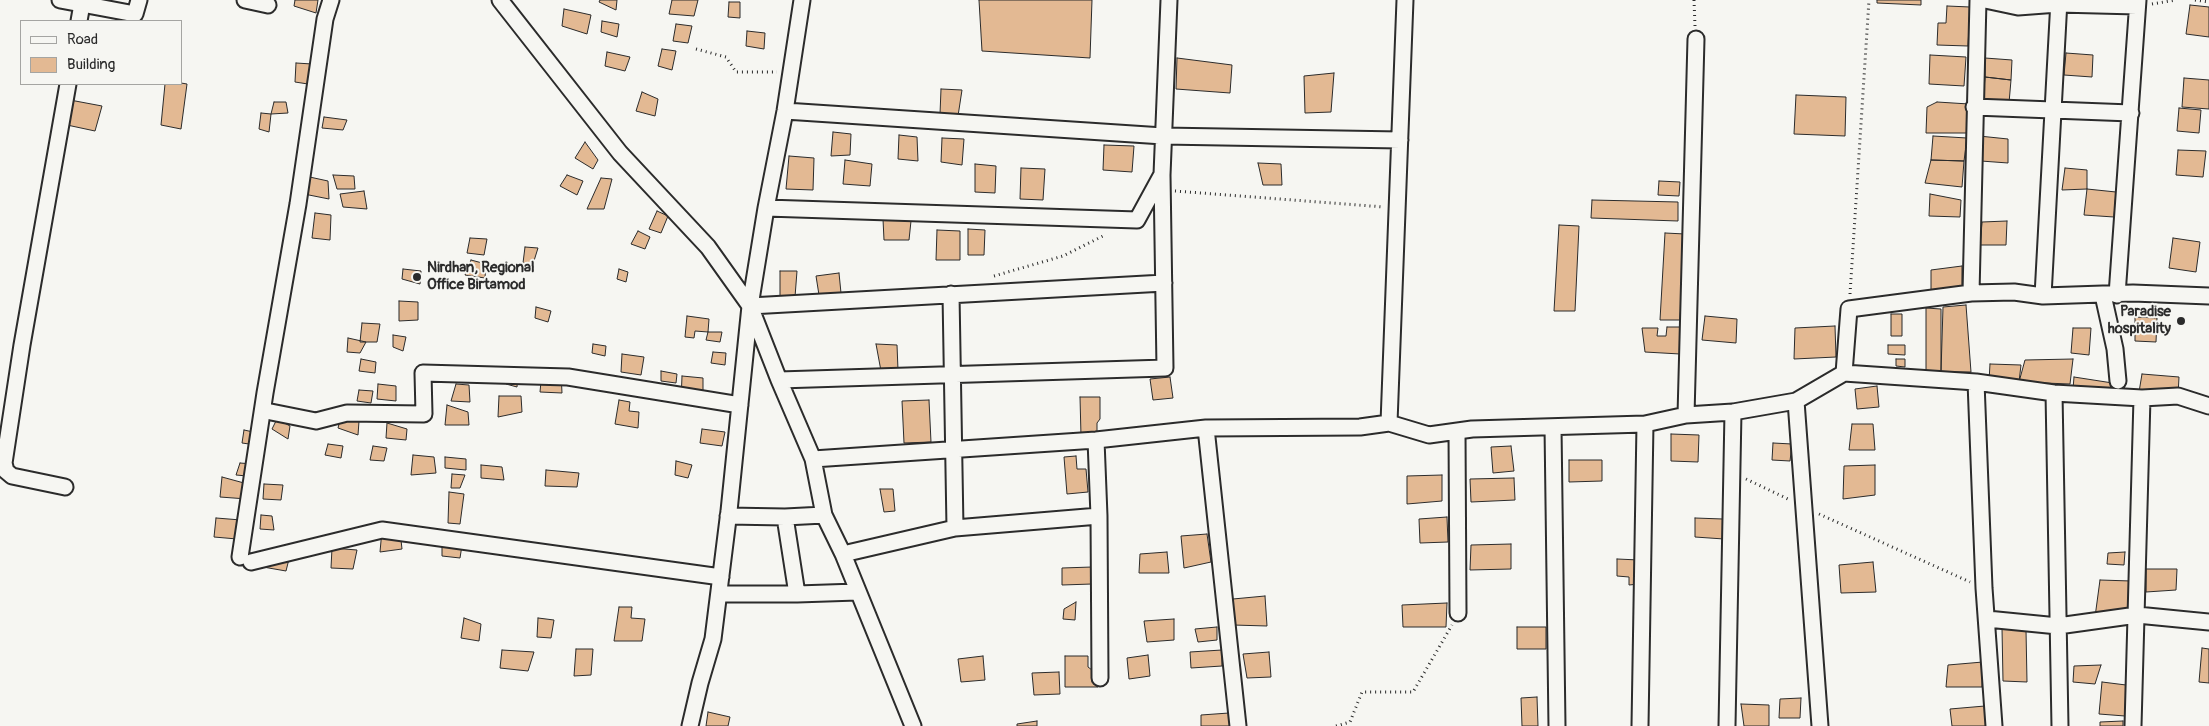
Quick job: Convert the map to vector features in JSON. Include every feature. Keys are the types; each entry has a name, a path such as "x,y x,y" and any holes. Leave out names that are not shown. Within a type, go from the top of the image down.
{"street":[{"path":"60,0 135,14 139,0"},
{"path":"245,0 268,5"},
{"path":"331,0 325,19 298,204 265,393 246,560 382,530 721,577"},
{"path":"690,726 713,639 750,306 766,208 785,111 802,0"},
{"path":"779,380 1166,368 1162,175 1169,0"},
{"path":"1390,423 1405,0"},
{"path":"1971,293 1978,0"},
{"path":"1985,0 2018,7 2058,2 2137,3 2130,113 2110,295 2118,381"},
{"path":"2043,296 2058,2"},
{"path":"505,3 620,153 708,247 750,306 813,459 824,515 844,554 857,592 913,726"},
{"path":"79,20 82,4"},
{"path":"1686,415 1696,39"},
{"path":"65,487 12,476 6,471 4,463 22,345 68,85"},
{"path":"1974,107 2130,113"},
{"path":"785,111 1163,136 1400,140"},
{"path":"766,208 1137,220 1162,175"},
{"path":"750,306 1164,283"},
{"path":"1844,373 1849,309 1971,293 2014,292 2043,296 2133,293 2209,296"},
{"path":"951,294 955,528"},
{"path":"271,412 316,421 347,413 424,414 423,373 568,377 740,405"},
{"path":"813,459 1096,440 1206,428 1360,427 1390,423 1429,435 1472,429 1646,424 1686,415 1733,412 1796,401 1844,373 1976,382 2054,393 2142,398 2178,396 2209,406"},
{"path":"1976,382 1984,588 1994,726"},
{"path":"2054,393 2060,726"},
{"path":"2133,726 2142,398"},
{"path":"1796,401 1820,726"},
{"path":"1727,726 1733,412"},
{"path":"1640,726 1646,424"},
{"path":"1553,427 1557,726"},
{"path":"1206,428 1238,726"},
{"path":"1457,431 1458,613"},
{"path":"1096,440 1099,516 1100,678"},
{"path":"728,516 785,517 824,515"},
{"path":"844,554 955,528 1099,516"},
{"path":"785,517 797,594"},
{"path":"719,594 857,592"},
{"path":"1987,619 2058,626 2137,615 2209,622"}],"path":[{"path":"1694,0 1696,39"},
{"path":"1849,309 1869,0"},
{"path":"2137,3 2176,0"},
{"path":"2195,0 2209,2"},
{"path":"696,49 726,57 736,72 790,72"},
{"path":"1162,190 1397,208"},
{"path":"989,277 1063,256 1112,232"},
{"path":"1732,472 1804,507 1984,588"},
{"path":"1336,726 1350,722 1362,692 1413,692 1458,613"}],"building":[{"path":"295,0 318,0 316,13 294,6"},
{"path":"600,0 617,0 616,10 599,2"},
{"path":"672,0 698,0 694,16 669,14"},
{"path":"979,0 1092,0 1090,58 982,51"},
{"path":"1877,0 1921,0 1921,5 1877,3"},
{"path":"729,2 740,2 740,18 728,17"},
{"path":"2190,5 2209,7 2209,37 2186,34"},
{"path":"1947,6 1970,7 1968,46 1937,45 1938,23 1946,23"},
{"path":"564,9 591,15 587,34 562,26"},
{"path":"602,21 619,24 617,37 601,32"},
{"path":"676,24 692,26 688,43 673,41"},
{"path":"747,31 765,33 764,49 746,46"},
{"path":"662,49 676,51 672,70 658,66"},
{"path":"607,52 630,57 625,71 605,66"},
{"path":"2066,53 2093,55 2092,77 2064,75"},
{"path":"1930,55 1966,57 1964,86 1929,84"},
{"path":"1177,58 1232,65 1230,93 1176,89"},
{"path":"1985,58 2012,60 2011,80 1985,77"},
{"path":"296,63 312,64 308,84 295,82"},
{"path":"1334,73 1331,112 1305,113 1304,76"},
{"path":"1985,77 2011,80 2009,103 1983,101"},
{"path":"2184,78 2209,80 2209,109 2182,107"},
{"path":"187,84 181,129 161,125 165,85"},
{"path":"941,89 962,90 958,116 940,114"},
{"path":"642,92 658,99 655,116 636,111"},
{"path":"1796,95 1846,97 1845,136 1794,134"},
{"path":"70,100 102,106 95,131 67,125"},
{"path":"274,102 286,102 288,113 271,114"},
{"path":"1937,102 1969,104 1967,133 1926,133 1927,107"},
{"path":"2179,108 2201,110 2199,133 2177,131"},
{"path":"261,113 271,114 269,132 259,129"},
{"path":"324,117 347,120 343,130 322,128"},
{"path":"833,132 851,134 850,155 831,156"},
{"path":"899,135 917,137 918,161 898,159"},
{"path":"1933,136 1967,138 1964,161 1931,160"},
{"path":"1979,136 2008,139 2008,163 1981,161"},
{"path":"942,138 964,139 962,165 941,162"},
{"path":"585,142 598,160 593,169 575,158"},
{"path":"1104,145 1134,146 1132,172 1103,170"},
{"path":"2178,150 2206,151 2203,177 2176,175"},
{"path":"789,156 814,158 813,190 786,189"},
{"path":"845,160 872,164 870,186 843,184"},
{"path":"1931,160 1964,161 1962,187 1925,183"},
{"path":"1258,163 1281,164 1282,185 1263,185"},
{"path":"975,164 996,166 995,193 975,192"},
{"path":"1021,168 1045,169 1043,200 1020,199"},
{"path":"2065,168 2087,170 2087,189 2062,190"},
{"path":"333,175 354,176 355,189 337,189"},
{"path":"567,175 583,181 577,195 560,186"},
{"path":"305,176 328,181 329,199 304,194"},
{"path":"601,178 612,179 604,209 587,209"},
{"path":"1659,181 1680,182 1679,196 1658,195"},
{"path":"2087,189 2116,192 2114,217 2084,215"},
{"path":"364,191 367,209 343,207 340,194"},
{"path":"1930,194 1961,200 1960,217 1929,216"},
{"path":"1592,200 1678,202 1678,221 1591,218"},
{"path":"657,211 668,216 661,233 649,229"},
{"path":"315,213 331,215 330,240 312,238"},
{"path":"883,219 911,221 909,240 884,240"},
{"path":"2007,221 2006,245 1980,245 1982,222"},
{"path":"1559,225 1579,226 1575,311 1554,311"},
{"path":"968,229 985,230 984,255 968,255"},
{"path":"937,230 960,231 960,260 936,260"},
{"path":"638,231 650,237 645,249 631,244"},
{"path":"1665,233 1685,234 1680,320 1660,320"},
{"path":"470,238 487,239 484,255 467,253"},
{"path":"2173,238 2200,242 2196,272 2169,268"},
{"path":"525,247 538,248 533,264 523,263"},
{"path":"471,260 486,264 485,278 465,275"},
{"path":"1962,266 1962,289 1931,290 1931,270"},
{"path":"403,269 421,271 420,284 402,279"},
{"path":"619,269 628,272 626,282 617,279"},
{"path":"780,271 797,271 795,297 780,297"},
{"path":"839,273 841,293 819,295 816,276"},
{"path":"399,301 418,302 418,320 399,321"},
{"path":"1966,305 1971,372 1941,372 1943,307"},
{"path":"536,307 551,311 548,322 535,318"},
{"path":"1926,308 1941,309 1941,372 1926,372"},
{"path":"1891,314 1902,314 1902,336 1891,336"},
{"path":"687,316 709,319 708,332 695,331 694,338 685,337"},
{"path":"1705,316 1737,319 1736,343 1702,340"},
{"path":"2135,317 2157,318 2156,342 2135,341"},
{"path":"362,323 380,324 377,342 360,342"},
{"path":"1835,326 1836,357 1794,359 1795,328"},
{"path":"1667,327 1682,327 1680,354 1645,352 1642,328 1658,328 1657,336 1666,336"},
{"path":"2073,328 2091,328 2089,355 2071,353"},
{"path":"708,332 722,332 720,342 706,340"},
{"path":"393,335 406,337 403,351 393,347"},
{"path":"348,338 366,342 360,353 347,352"},
{"path":"593,344 606,346 605,356 592,353"},
{"path":"876,344 897,345 898,370 881,371"},
{"path":"1888,345 1905,345 1905,355 1888,354"},
{"path":"713,352 726,353 725,365 711,363"},
{"path":"622,354 644,357 641,375 621,372"},
{"path":"361,359 376,362 375,373 359,371"},
{"path":"1896,359 1905,359 1905,367 1896,366"},
{"path":"2073,359 2070,384 2019,382 2025,360"},
{"path":"1990,364 2021,365 2019,382 1989,381"},
{"path":"506,371 518,372 517,387 506,384"},
{"path":"542,371 561,373 562,393 540,392"},
{"path":"661,371 677,374 676,383 661,381"},
{"path":"2142,374 2179,377 2178,396 2139,392"},
{"path":"682,376 703,378 703,393 681,401"},
{"path":"1170,377 1173,398 1153,400 1150,379"},
{"path":"2074,377 2119,384 2117,393 2073,389"},
{"path":"378,384 396,386 396,401 377,399"},
{"path":"456,384 469,385 470,402 451,401"},
{"path":"1877,386 1879,407 1857,409 1855,389"},
{"path":"359,390 373,391 371,403 357,401"},
{"path":"499,396 521,396 522,412 498,417"},
{"path":"1080,397 1100,397 1100,419 1097,423 1097,436 1081,436"},
{"path":"619,400 630,402 629,411 639,412 638,428 615,424"},
{"path":"929,400 931,442 904,443 902,401"},
{"path":"447,405 468,412 469,425 445,425"},
{"path":"341,416 359,421 358,435 338,428"},
{"path":"277,419 290,426 288,439 272,429"},
{"path":"387,423 407,429 406,440 386,438"},
{"path":"1852,424 1873,424 1875,450 1849,450"},
{"path":"702,429 725,432 722,446 700,443"},
{"path":"244,430 258,433 256,445 242,443"},
{"path":"1671,434 1699,435 1698,462 1671,461"},
{"path":"1773,443 1792,444 1790,461 1772,460"},
{"path":"328,444 343,446 341,458 325,455"},
{"path":"373,446 387,448 384,461 370,460"},
{"path":"1511,446 1514,471 1493,473 1491,447"},
{"path":"413,455 434,457 436,473 411,475"},
{"path":"1076,456 1077,469 1086,469 1088,492 1067,494 1064,457"},
{"path":"445,457 466,459 466,470 445,468"},
{"path":"1569,460 1602,460 1602,481 1569,482"},
{"path":"676,461 692,465 688,478 675,475"},
{"path":"240,463 253,464 247,476 236,475"},
{"path":"481,465 502,467 504,480 481,478"},
{"path":"1875,465 1875,495 1843,499 1844,466"},
{"path":"546,470 579,473 577,487 545,486"},
{"path":"452,474 465,475 460,488 451,488"},
{"path":"1442,475 1442,501 1407,504 1407,476"},
{"path":"222,477 244,483 247,499 220,497"},
{"path":"1514,478 1515,500 1471,502 1470,479"},
{"path":"264,484 283,485 281,500 263,499"},
{"path":"880,489 893,489 895,511 884,512"},
{"path":"449,492 464,494 460,524 448,523"},
{"path":"261,515 272,516 274,530 260,529"},
{"path":"1447,517 1448,542 1420,543 1419,519"},
{"path":"216,518 241,520 237,539 214,537"},
{"path":"1695,518 1723,519 1724,539 1695,537"},
{"path":"382,530 400,531 402,549 380,552"},
{"path":"1207,534 1211,562 1184,568 1181,536"},
{"path":"442,537 463,539 460,558 442,556"},
{"path":"1511,544 1511,569 1470,570 1471,545"},
{"path":"332,548 357,550 353,569 331,568"},
{"path":"1167,552 1169,573 1139,573 1140,554"},
{"path":"2125,552 2124,565 2107,564 2108,553"},
{"path":"266,557 289,559 286,571 263,567"},
{"path":"1617,559 1639,560 1639,584 1629,585 1629,577 1617,576"},
{"path":"1873,562 1876,592 1841,593 1839,565"},
{"path":"1092,567 1092,584 1062,585 1062,568"},
{"path":"2146,569 2177,569 2176,590 2146,592"},
{"path":"2100,580 2131,581 2126,620 2095,617"},
{"path":"1265,596 1267,626 1233,625 1233,599"},
{"path":"1076,602 1075,620 1063,619 1064,609"},
{"path":"1447,603 1446,627 1403,627 1402,605"},
{"path":"619,607 632,607 631,618 645,619 642,641 614,641"},
{"path":"464,618 481,624 479,641 461,638"},
{"path":"538,618 554,620 551,638 537,637"},
{"path":"1174,619 1174,640 1147,642 1144,621"},
{"path":"1217,627 1217,640 1198,642 1195,629"},
{"path":"1517,627 1546,627 1546,649 1517,649"},
{"path":"2002,628 2026,630 2027,682 2003,681"},
{"path":"2202,648 2209,649 2209,683 2199,682"},
{"path":"576,649 593,649 591,675 574,676"},
{"path":"502,650 534,652 528,671 500,668"},
{"path":"1222,650 1222,666 1191,668 1190,652"},
{"path":"1269,652 1271,677 1247,678 1243,654"},
{"path":"1148,655 1150,676 1129,679 1127,658"},
{"path":"983,656 985,680 961,682 958,659"},
{"path":"1065,656 1088,656 1088,667 1092,670 1098,687 1065,687"},
{"path":"1983,662 1982,687 1946,687 1948,665"},
{"path":"2101,665 2095,684 2073,682 2074,666"},
{"path":"1059,672 1060,694 1034,695 1032,673"},
{"path":"2102,682 2126,685 2125,716 2099,714"},
{"path":"1537,697 1538,726 1522,726 1521,698"},
{"path":"1801,698 1800,718 1779,718 1780,699"},
{"path":"1741,704 1769,705 1769,726 1744,726"},
{"path":"1985,706 1986,726 1952,726 1950,709"},
{"path":"708,712 730,717 728,726 706,726"},
{"path":"1229,713 1231,726 1201,726 1201,715"},
{"path":"1037,721 1037,726 1017,726 1017,724"},
{"path":"2123,721 2123,726 2100,726 2100,722"}],"place":[{"name":"Nirdhan, Regional Office Birtamod","path":"417,277"},
{"name":"Paradise hospitality","path":"2181,321"}]}
